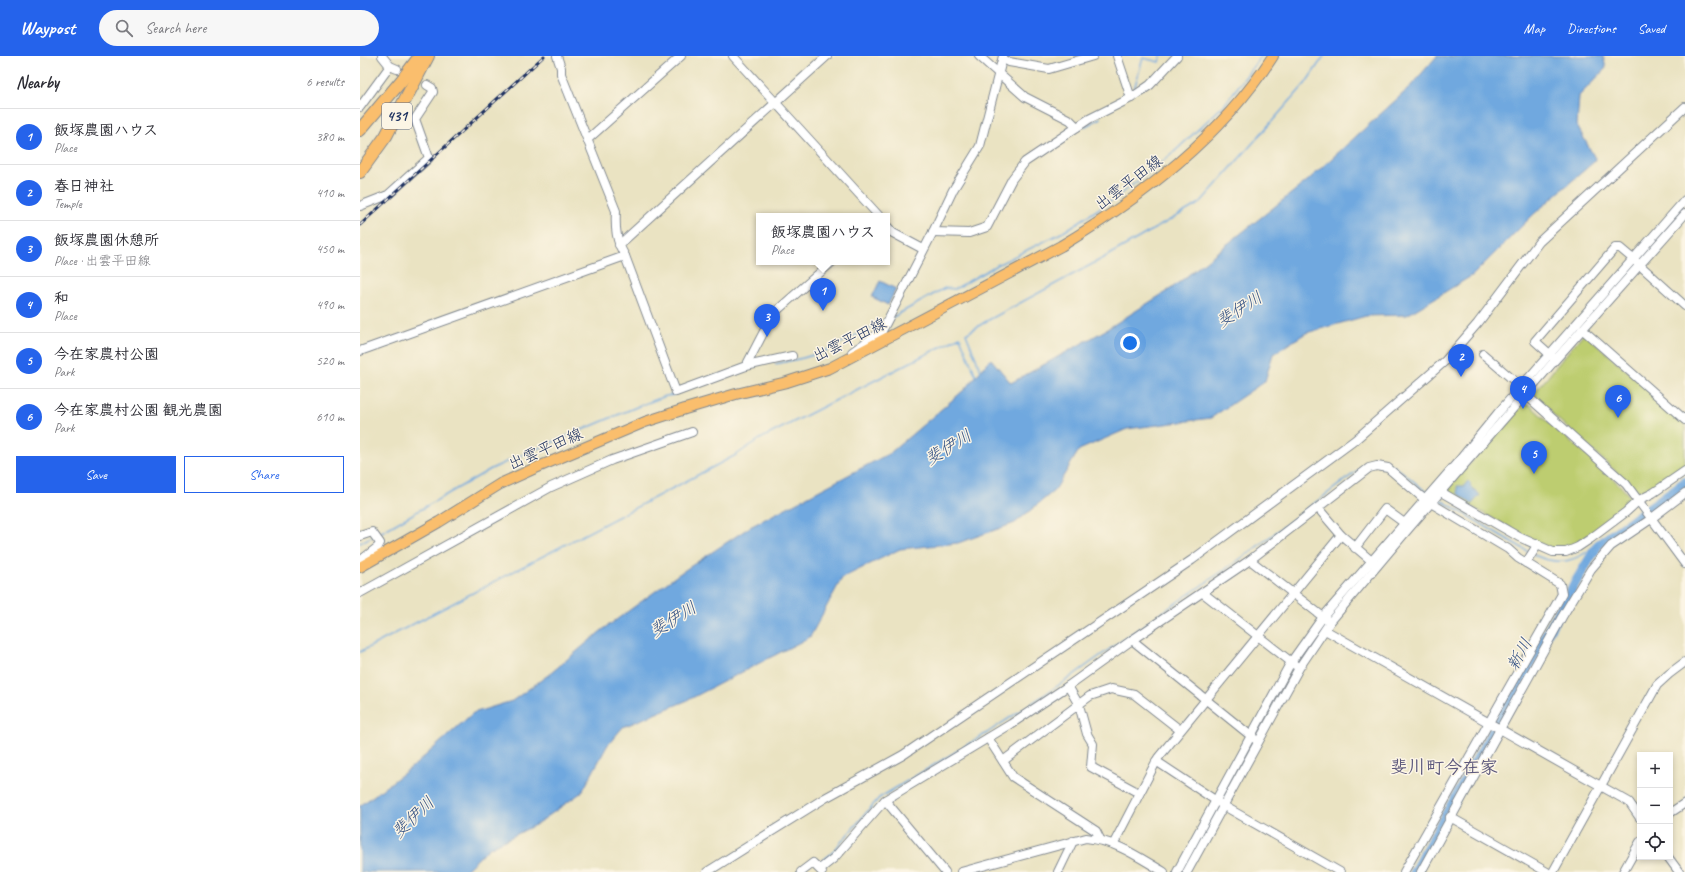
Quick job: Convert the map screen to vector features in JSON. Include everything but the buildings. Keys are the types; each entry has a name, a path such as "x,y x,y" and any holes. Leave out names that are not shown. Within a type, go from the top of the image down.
{"highway":[{"name":"431","path":"360,130 420,56"},
{"name":"431","path":"360,172 386,136 428,56"}],"main road":[{"name":"出雲平田線","path":"360,567 439,522 500,484 560,457 645,422 736,394 787,382 830,368 1061,246 1089,229 1147,189 1173,168 1242,98 1273,56"}],"street":[{"path":"360,107 393,68 382,56"},
{"path":"557,56 561,68 561,74 616,211 615,228 619,245 625,256 676,392 746,366 792,356"},
{"path":"588,139 681,56"},
{"path":"733,56 876,213"},
{"path":"619,245 827,56"},
{"path":"979,56 1025,97 1070,120 1076,127"},
{"path":"830,368 882,331 953,190 980,146 1003,57 1009,62 1049,69 1093,56"},
{"path":"1117,56 1130,98"},
{"path":"933,232 969,233 987,227 1012,179 1025,162 1076,127 1130,98 1150,85 1177,56"},
{"path":"360,206 388,195 429,158 415,120 434,92 432,88 427,85"},
{"path":"707,872 825,798 910,751 1192,560 1355,440 1445,361 1478,323 1540,242 1580,203 1685,107"},
{"path":"1187,872 1224,806 1291,662 1323,617 1370,560 1406,525 1464,459 1527,394 1553,356 1633,259 1685,200"},
{"path":"1428,501 1441,492 1498,412 1521,387 1582,329 1685,214"},
{"path":"1664,223 1672,230"},
{"path":"890,230 893,233 924,248"},
{"path":"1652,238 1659,244"},
{"path":"1553,356 1535,340 1615,248 1620,248 1685,306"},
{"path":"360,351 625,256"},
{"path":"746,366 773,314 829,265"},
{"path":"1582,329 1685,420"},
{"path":"1483,354 1626,484 1685,564"},
{"path":"1498,412 1505,418"},
{"path":"360,594 551,487 612,460 692,432"},
{"path":"801,872 813,863 821,870 834,858 885,800 988,738 1068,686 1132,640 1250,560 1369,468 1377,466 1388,468 1428,501 1527,561 1560,584 1562,594 1491,723 1404,872"},
{"path":"1441,492 1519,537 1553,552 1566,552 1578,547 1685,471"},
{"path":"1420,872 1562,617 1599,558 1611,546 1685,493"},
{"path":"1318,508 1340,535 1378,566"},
{"path":"1356,548 1385,509 1406,525"},
{"path":"1177,872 1216,801 1299,668 1330,622 1378,566 1406,525"},
{"path":"360,536 372,532 380,543 378,547 360,561"},
{"path":"1114,843 1156,761 1340,535"},
{"path":"1527,561 1537,545"},
{"path":"1250,560 1330,622"},
{"path":"1203,593 1299,668"},
{"path":"1325,630 1629,802 1637,814"},
{"path":"1132,640 1255,739"},
{"path":"1553,872 1657,685 1685,662"},
{"path":"1068,686 1079,705 1087,734 1093,744 1091,767 1139,793"},
{"path":"1003,761 1090,696 1111,689 1134,694 1180,730"},
{"path":"988,738 1013,777 1096,831 1100,839"},
{"path":"1156,761 1224,806 1340,872"},
{"path":"885,800 944,872"},
{"path":"1673,812 1685,803"},
{"path":"1450,817 1547,872"},
{"path":"961,872 1086,838 1100,839 1114,843 1164,872"},
{"path":"1058,872 1073,841"},
{"path":"1623,872 1637,847"},
{"path":"1670,860 1678,872"}],"green space":[{"path":"1584,333 1685,422 1685,467 1643,495 1639,495 1631,485 1551,413 1552,412 1535,395 1535,392"},
{"path":"1525,405 1530,405 1596,463 1633,500 1633,502 1572,548 1554,550 1448,494 1447,490 1516,411"}],"water":[{"name":"斐伊川","path":"1437,56 1603,56 1606,68 1579,96 1577,126 1596,160 1534,214 1473,275 1407,315 1366,316 1306,333 1273,354 1265,381 1211,418 1127,429 1079,450 1055,490 1015,523 958,543 900,549 842,578 810,637 688,700 623,727 607,746 582,792 537,824 489,848 464,872 360,872 360,806 416,764 473,713 512,701 551,673 601,631 679,574 750,527 890,453 964,390 991,359 1011,383 1104,331 1172,288 1307,181 1408,89"},
{"path":"880,281 896,289 888,305 872,297"},
{"path":"1468,481 1471,484 1470,486 1480,495 1472,504 1458,494 1457,486 1464,486"}],"waterway":[{"path":"1133,93 1143,58 1159,62 1161,56"},
{"path":"893,317 945,288 955,289 995,266 1065,231 1121,194 1173,153 1225,104 1261,56"},
{"path":"981,371 966,334 1200,203 1305,84 1324,56"},
{"path":"1084,127 1100,118"},
{"path":"775,364 823,352 882,322"},
{"path":"360,652 736,455 760,439 960,337 976,376"},
{"path":"378,534 491,469 639,406 666,396 674,395"},
{"path":"818,864 831,854 879,798 987,733 1065,681 1246,555 1365,465 1375,462 1383,462 1391,465 1399,469 1427,492"},
{"name":"新川","path":"1414,872 1578,578 1598,545 1685,482"},
{"path":"1439,499 1529,552"},
{"path":"360,543 373,536"},
{"path":"1534,555 1552,561 1568,560 1582,555 1598,545"}],"railway":[{"path":"360,225 544,56"}],"place":[{"name":"飯塚農園ハウス","path":"823,311"},
{"name":"飯塚農園休憩所","path":"767,337"},
{"name":"春日神社","path":"1461,377"},
{"name":"和","path":"1523,409"},
{"name":"今在家農村公園 観光農園","path":"1618,418"},
{"name":"今在家農村公園","path":"1534,474"}],"district":[{"name":"斐川町今在家","path":"1444,767"}]}
